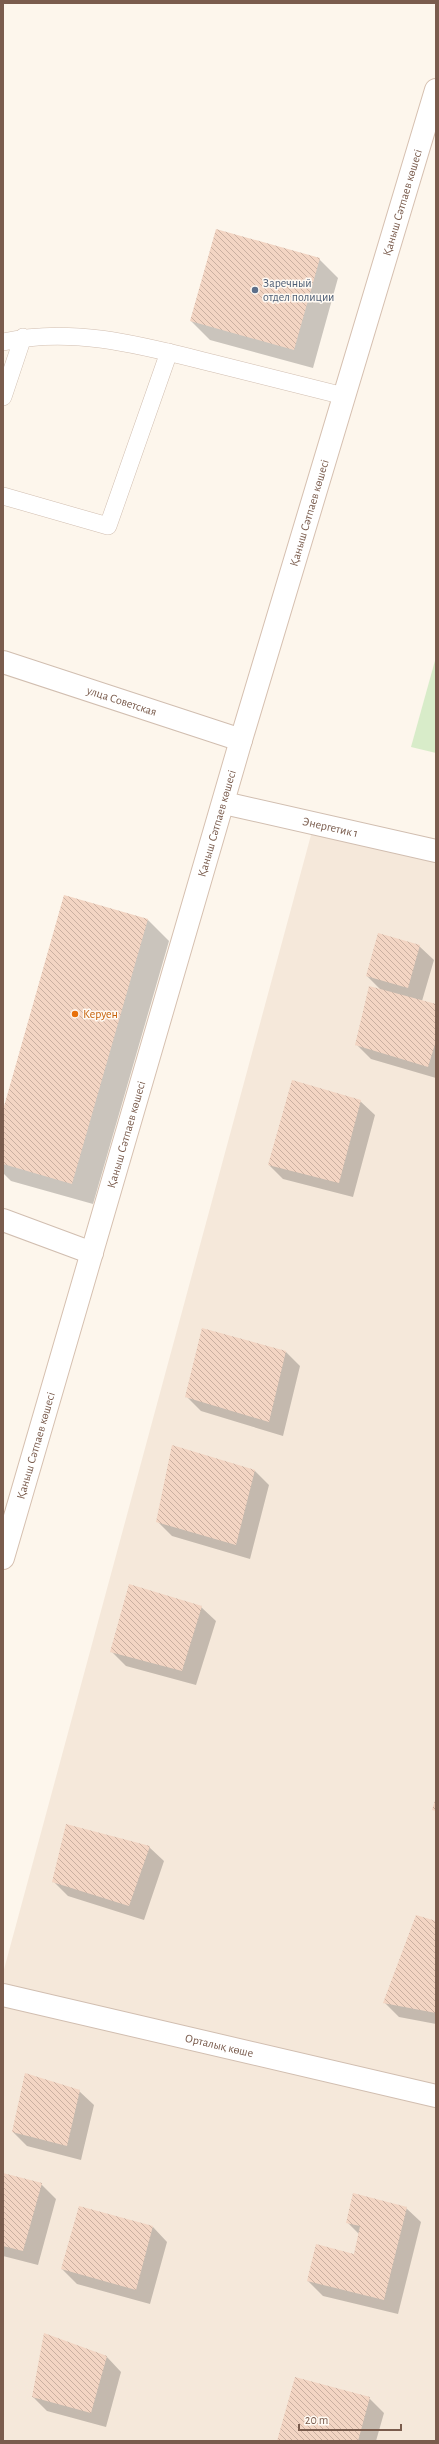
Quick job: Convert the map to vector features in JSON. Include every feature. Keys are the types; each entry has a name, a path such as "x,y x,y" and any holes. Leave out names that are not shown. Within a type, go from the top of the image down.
{"street":[{"name":"Қаныш Сәтпаев көшесі","path":"3,1558 224,803 241,740 436,90"},
{"name":"улца Советская","path":"3,662 241,740"},
{"name":"Энергетик 1","path":"224,803 436,851"},
{"path":"3,1220 92,1253"},
{"name":"Орталық көше","path":"3,1995 436,2096"}],"lane":[{"path":"3,342 23,338 70,336 113,341 169,352 344,396"},
{"path":"3,396 23,338"},
{"path":"3,496 108,526 169,352"}],"shaded area":[{"path":"314,824 436,851 436,2441 3,2441 3,1973"}],"green space":[{"path":"436,657 436,753 411,747"}],"building":[{"name":"Заречный отдел полиции","path":"216,229 320,258 294,350 190,321"},
{"name":"Керуен","path":"64,895 148,919 72,1184 3,1164 3,1110"},
{"path":"378,933 420,945 408,988 366,976"},
{"path":"369,986 436,1004 436,1041 428,1067 355,1045"},
{"path":"292,1080 361,1100 339,1183 268,1165"},
{"path":"202,1328 286,1351 269,1422 185,1397"},
{"path":"172,1445 255,1470 236,1545 156,1522"},
{"path":"129,1584 202,1606 182,1671 110,1652"},
{"path":"436,1797 436,1811 432,1810"},
{"path":"66,1824 150,1846 129,1906 52,1882"},
{"path":"416,1915 436,1921 436,2013 383,2003"},
{"path":"25,2073 80,2090 67,2146 12,2132"},
{"path":"3,2173 42,2183 23,2251 3,2246"},
{"path":"353,2193 407,2207 384,2300 307,2281 316,2244 354,2254 360,2226 346,2223"},
{"path":"79,2206 153,2226 136,2290 61,2269"},
{"path":"44,2333 107,2356 91,2413 32,2397"},
{"path":"295,2377 370,2397 358,2441 277,2441"}],"place":[{"name":"Заречный отдел полиции","path":"255,290"},
{"name":"Керуен","path":"75,1014"}]}
